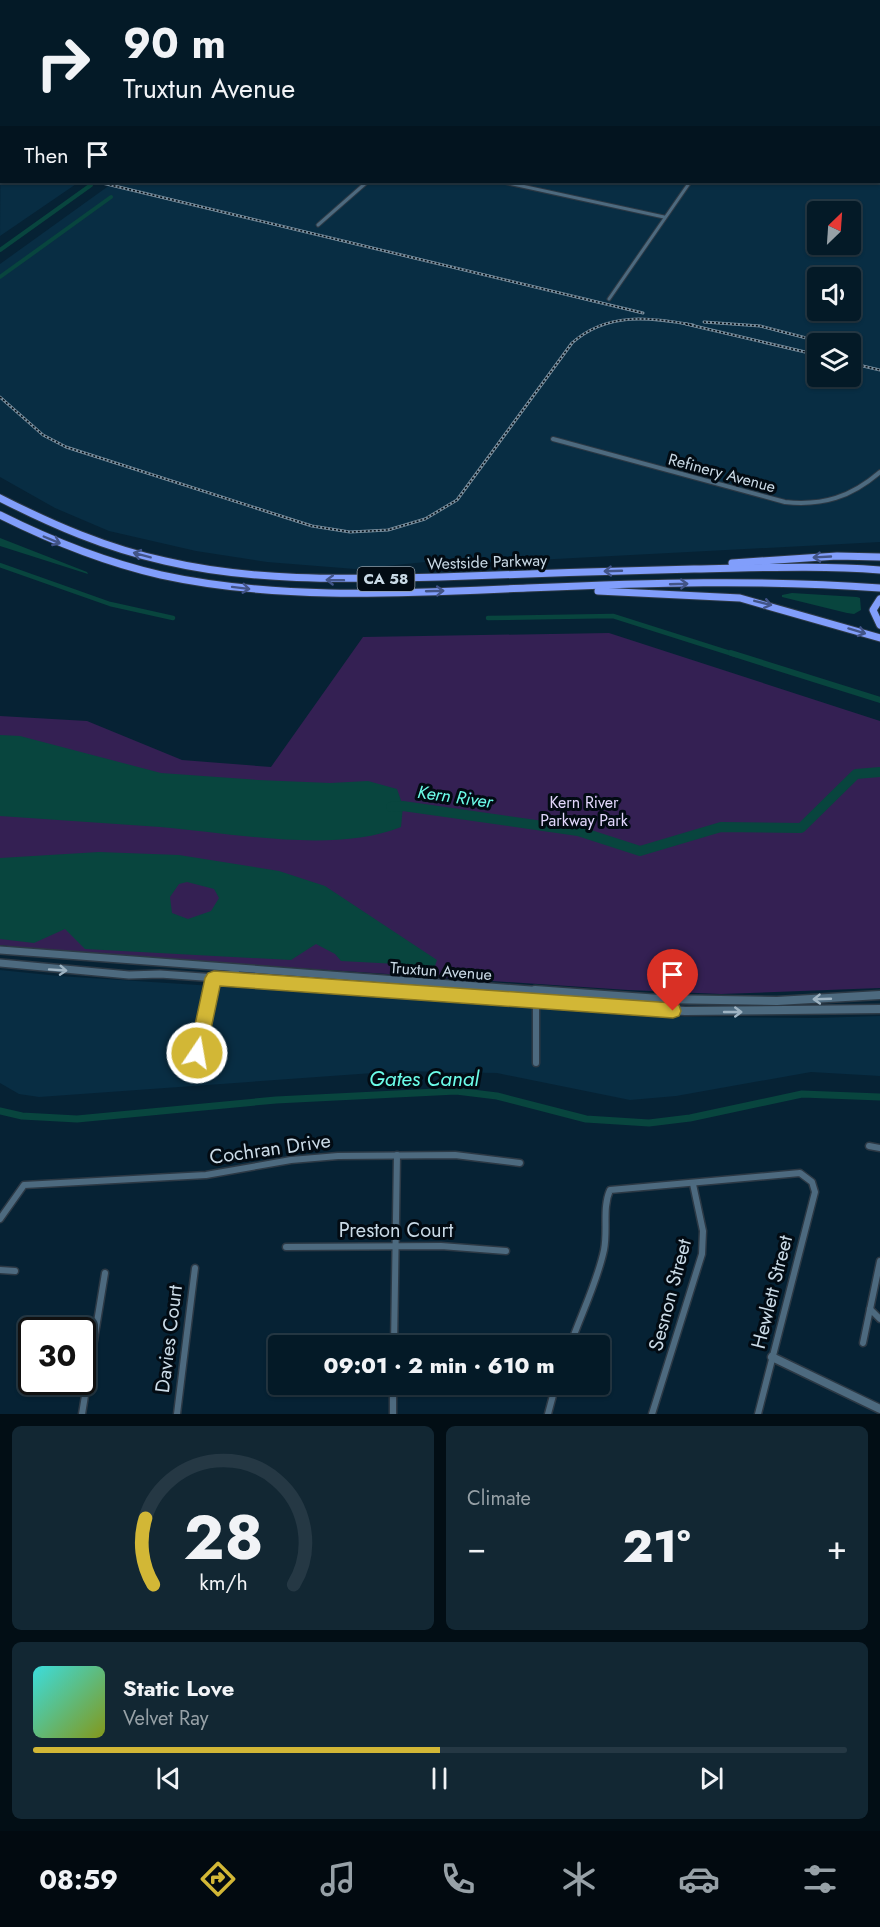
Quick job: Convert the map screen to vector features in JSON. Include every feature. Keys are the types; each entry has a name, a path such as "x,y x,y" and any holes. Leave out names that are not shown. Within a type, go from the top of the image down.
{"highway":[{"name":"Westside Parkway","path":"0,498 46,522 120,550 180,564 262,576 352,580 793,566 880,570"},
{"name":"Westside Parkway","path":"0,515 47,538 96,557 148,573 212,584 327,594 759,582 880,588"},
{"path":"672,569 824,557 880,557"},
{"path":"516,589 730,597 769,604 880,638"},
{"path":"880,599 874,605 873,613 880,625"}],"main road":[{"name":"Truxtun Avenue","path":"0,950 567,993 731,1001 880,995"},
{"name":"Truxtun Avenue","path":"0,963 129,975 214,978 536,1002 733,1012 880,1009"},
{"path":"182,965 206,972 214,978 223,974 267,972"},
{"path":"536,1002 542,997 567,993"},
{"path":"772,1357 880,1409"}],"street":[{"path":"318,225 366,183"},
{"path":"508,183 664,217"},
{"path":"609,299 689,183"},
{"name":"Refinery Avenue","path":"553,439 769,499 793,503 822,502 846,497 865,487 880,472"},
{"path":"194,1068 214,978"},
{"path":"536,1002 536,1063"},
{"path":"869,1146 880,1148"},
{"path":"394,1335 397,1155"},
{"name":"Cochran Drive","path":"0,1219 24,1185 206,1175 314,1157 475,1156 520,1163"},
{"name":"Hewlett Street","path":"693,1184 795,1173 810,1179 815,1192 758,1414"},
{"path":"574,1335 603,1252 608,1227 608,1194 614,1187 653,1188 693,1184"},
{"name":"Sesnon Street","path":"652,1414 702,1254 703,1231 693,1184"},
{"name":"Preston Court","path":"286,1247 396,1246 506,1251"},
{"path":"863,1344 880,1262"},
{"name":"Davies Court","path":"177,1414 195,1268"},
{"path":"0,1270 15,1271"},
{"path":"82,1414 105,1273"},
{"path":"870,1309 880,1319"},
{"path":"393,1395 393,1414"},
{"path":"548,1414 553,1395"}],"shaded area":[{"path":"0,183 78,183 0,236"},
{"path":"113,183 880,183 880,542 477,563 446,560 355,569 267,562 196,551 109,531 55,508 0,477 0,264"},
{"path":"0,538 87,572 88,574 0,546"},
{"path":"792,593 857,597 860,598 861,610 854,614 847,613 782,597 782,595"},
{"path":"0,735 20,736 161,773 330,783 368,781 397,789 403,806 401,827 374,835 314,840 250,837 160,827 0,816"},
{"path":"99,852 179,855 279,871 325,886 437,960 435,966 341,961 335,954 316,944 291,960 85,949 65,929 34,943 0,939 0,858","holes":["187,882 214,889 219,898 211,911 188,919 172,913 170,897 179,884"]},
{"path":"0,970 59,976 687,1017 880,1016 880,1076 811,1072 676,1096 630,1100 497,1073 401,1071 39,1097 19,1094 0,1083"}],"green space":[{"name":"Kern River Parkway Park","path":"609,633 880,721 880,988 721,994 628,990 58,952 0,945 0,716 87,721 182,760 271,767 363,637"}],"waterway":[{"path":"0,250 91,185"},
{"path":"0,277 111,197"},
{"path":"0,565 110,604 173,618"},
{"path":"488,618 613,616 736,655"},
{"path":"731,653 880,700"},
{"name":"Kern River","path":"391,807 403,806 578,831 640,851 721,827 801,828 856,774 880,772"},
{"name":"Gates Canal","path":"0,1111 22,1116 77,1119 276,1100 456,1091 497,1096 586,1119 649,1123 690,1118 802,1094 880,1097"}],"railway":[{"path":"102,183 643,313"},
{"path":"0,397 43,435 66,447 312,526 350,532 388,530 425,519 457,500 572,343 585,333 599,326 629,319 660,320 693,325"},
{"path":"704,322 760,326 807,338"},
{"path":"686,324 807,352"},
{"path":"861,366 880,370"}],"route":[{"path":"197,1053 214,978 673,1011"}]}
